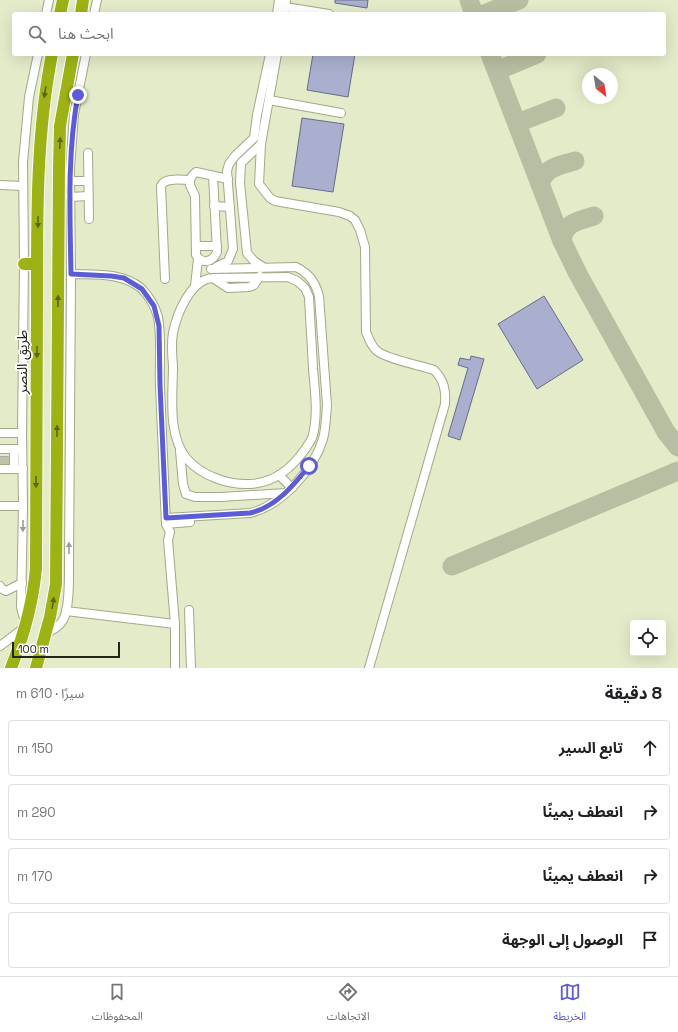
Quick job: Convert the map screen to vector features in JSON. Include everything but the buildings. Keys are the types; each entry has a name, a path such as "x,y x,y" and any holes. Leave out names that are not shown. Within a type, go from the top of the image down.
{"highway":[{"path":"60,12 63,0"},
{"path":"81,12 83,0"},
{"name":"طريق النصر","path":"11,668 26,625 31,605 36,568 39,144 44,100 52,56"},
{"path":"36,668 54,600 56,567 58,342 64,168 60,126 73,56"},
{"path":"24,264 37,264"},
{"path":"58,342 70,342"}],"street":[{"path":"46,12 49,0"},
{"path":"94,12 97,0"},
{"path":"277,12 279,0"},
{"path":"285,7 316,12"},
{"path":"6,459 22,433 24,264 22,186 24,141 29,97 38,56"},
{"path":"46,633 59,625 66,611 69,561 71,274 70,181 64,168 86,56"},
{"path":"211,268 224,264 228,261 233,249 227,170 235,156 254,138 257,115 270,56"},
{"path":"277,56 261,144 258,184 270,198 275,201 339,212 350,216 355,220 360,230 365,247 366,332 370,342 376,350 384,356 434,370 444,383 446,394 445,404 369,668"},
{"path":"269,100 341,113"},
{"path":"261,144 241,163 240,183 247,252 254,261 263,267"},
{"path":"88,154 89,218"},
{"path":"228,179 196,172 190,180 190,186 195,196 196,255 198,259 195,286 181,311 176,323 172,341 174,425 180,448 183,484 186,494 195,497 221,497 289,491"},
{"path":"212,278 212,260 215,256 217,246 213,176"},
{"path":"165,280 161,186 166,181 190,180"},
{"path":"70,181 88,181"},
{"path":"0,185 22,186"},
{"path":"70,197 88,196"},
{"path":"214,206 230,207"},
{"path":"196,246 217,246"},
{"path":"198,259 208,261 212,260"},
{"path":"276,267 276,276"},
{"path":"166,521 252,517 270,510 279,499 289,491 317,454 323,439 326,423 327,405 319,296 312,278 305,271 296,267 211,268"},
{"path":"71,274 124,278 142,289 154,306 159,326 166,521 170,532 168,540 175,624 175,668"},
{"path":"180,448 187,459 201,472 236,484 260,483 280,475 297,460 313,437 316,418 309,296 305,288 297,281 288,277 276,276 212,278 203,280 195,286"},
{"path":"312,347 323,347"},
{"path":"0,433 22,433"},
{"path":"313,437 323,439"},
{"path":"6,459 23,469"},
{"path":"6,459 23,469"},
{"path":"0,646 26,625 21,607 23,469"},
{"path":"280,475 289,491"},
{"path":"0,506 23,506"},
{"path":"0,586 6,591 22,583"},
{"path":"189,610 191,668"},
{"path":"66,611 175,624"}],"taxiway":[{"path":"469,0 473,12"},
{"path":"489,12 519,0"},
{"path":"491,56 562,241 578,274 666,432 678,447"},
{"path":"499,77 501,70 532,56"},
{"path":"519,129 521,123 525,120 556,108"},
{"path":"540,183 546,173 550,170 575,161"},
{"path":"562,241 563,235 569,226 573,223 594,216"},
{"path":"452,566 678,471"}],"tunnel":[{"path":"1,457 1,465"},
{"path":"7,457 7,465"}],"route":[{"path":"78,95 72,130 70,168 71,274 118,276 131,281 147,294 157,312 159,326 166,518 256,512 279,499 292,488 309,466"}]}
